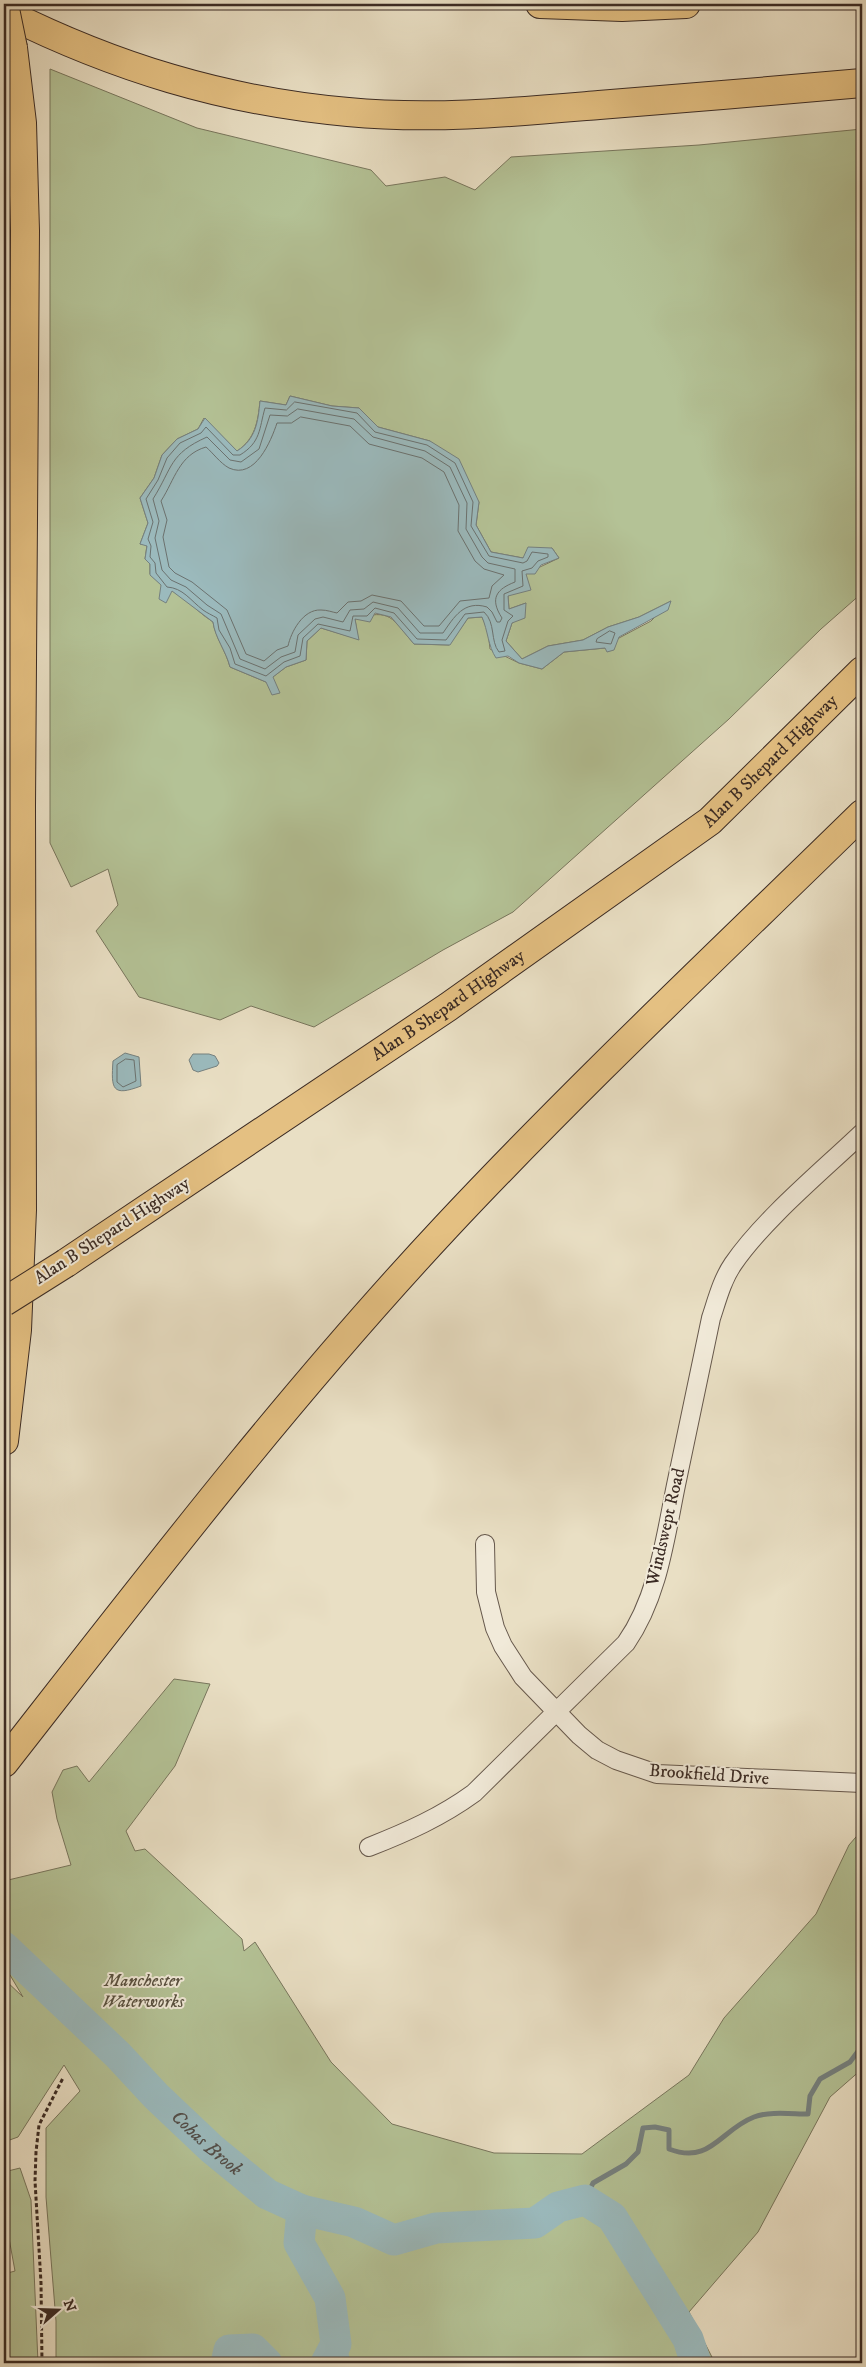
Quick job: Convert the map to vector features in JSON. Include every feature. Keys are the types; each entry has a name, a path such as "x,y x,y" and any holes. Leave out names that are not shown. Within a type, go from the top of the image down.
{"highway":[{"path":"4,4 13,48 22,123 25,231 21,796 22,1210 17,1330 4,1441"},
{"path":"540,4 622,7 686,4"},
{"path":"4,12 60,40 116,62 193,86 251,99 350,113 411,115 511,113 862,83"},
{"name":"Alan B Shepard Highway","path":"4,1302 66,1263 448,1007 710,821 862,671"},
{"path":"4,1763 247,1455 378,1302 516,1154 862,814"}],"street":[{"name":"Windswept Road","path":"369,1847 424,1825 452,1809 474,1793 626,1643 640,1624 649,1602 661,1556 711,1318 720,1289 732,1266 770,1222 859,1142"},
{"name":"Brookfield Drive","path":"485,1544 486,1592 495,1628 511,1661 579,1735 597,1750 616,1760 657,1774 862,1783"}],"path":[{"path":"42,2363 42,2283 35,2181 36,2152 39,2125 63,2078"}],"green space":[{"path":"50,69 197,128 371,170 386,186 445,177 475,190 511,157 699,145 862,129 862,593 821,629 729,719 513,912 443,950 314,1027 251,1006 220,1020 139,997 96,931 118,905 108,869 71,887 50,843","holes":["290,396 332,406 359,408 378,427 430,441 479,502 476,525 491,552 523,558 552,548 559,558 525,574 508,596 509,609 526,603 512,623 506,641 522,659 548,646 583,640 608,627 639,617 671,601 651,621 619,638 605,648 564,652 542,669 519,663 490,649 488,631 482,617 468,618 449,645 414,644 395,622 384,615 355,619 358,639 321,628 307,641 306,660 286,667 266,682 230,667 213,622 150,574 150,564 145,559 147,545 140,544 148,523 140,498 154,478 162,455 177,439 198,429 204,418 237,451 248,441 255,429 260,401 286,405"]},
{"name":"Manchester Waterworks","path":"174,1679 210,1684 175,1766 126,1831 135,1851 145,1849 242,1939 244,1951 255,1942 331,2062 392,2124 494,2153 582,2154 689,2075 724,2018 816,1914 849,1845 862,1830 862,2069 830,2097 758,2232 689,2312 715,2363 56,2363 56,2321 46,2197 46,2128 80,2091 64,2065 18,2137 4,2142 4,1979 23,1997 4,1965 4,1881 71,1865 57,1819 52,1792 63,1770 77,1766 89,1782"},
{"path":"20,2168 31,2200 38,2363 4,2363 4,2274 15,2271 4,2211 4,2172"}],"water":[{"path":"290,396 332,406 359,408 378,427 430,441 459,459 479,502 476,525 491,552 523,558 528,547 552,548 559,558 541,565 535,574 526,574 531,590 508,596 509,609 526,603 525,618 512,623 506,641 522,659 548,646 583,640 608,627 639,617 671,601 668,610 619,637 614,650 607,652 605,648 564,652 542,669 519,663 508,656 496,658 491,648 482,617 468,618 450,645 414,644 391,617 375,613 370,622 355,619 359,640 321,628 307,641 306,660 286,667 273,677 280,693 272,695 266,682 230,667 213,622 172,591 166,603 159,599 161,585 150,575 150,564 145,559 147,546 140,544 148,523 140,498 154,478 162,455 177,439 198,429 205,418 237,451 248,441 255,429 260,401 286,405"},
{"path":"125,1053 139,1057 141,1086 124,1091 115,1088 112,1078 113,1061"},
{"path":"193,1054 215,1056 219,1063 217,1066 198,1072 193,1070 189,1060"}],"waterway":[{"path":"4,1947 118,2055 156,2096 212,2149 267,2194 302,2210 354,2222 394,2240 436,2228 535,2223 558,2207 585,2200 612,2217 688,2339 696,2363"},
{"path":"585,2200 593,2183 626,2164 638,2152 643,2128 655,2127 669,2130 669,2149 683,2153 695,2153 714,2144 742,2123 754,2117 773,2113 808,2114 810,2096 820,2079 850,2062 862,2046"},
{"name":"Cohas Brook","path":"302,2210 299,2243 330,2298 336,2344 326,2363"},
{"path":"336,2344 342,2363"},
{"name":"Cohas Brook","path":"226,2363 229,2350 253,2349 267,2363"}]}
